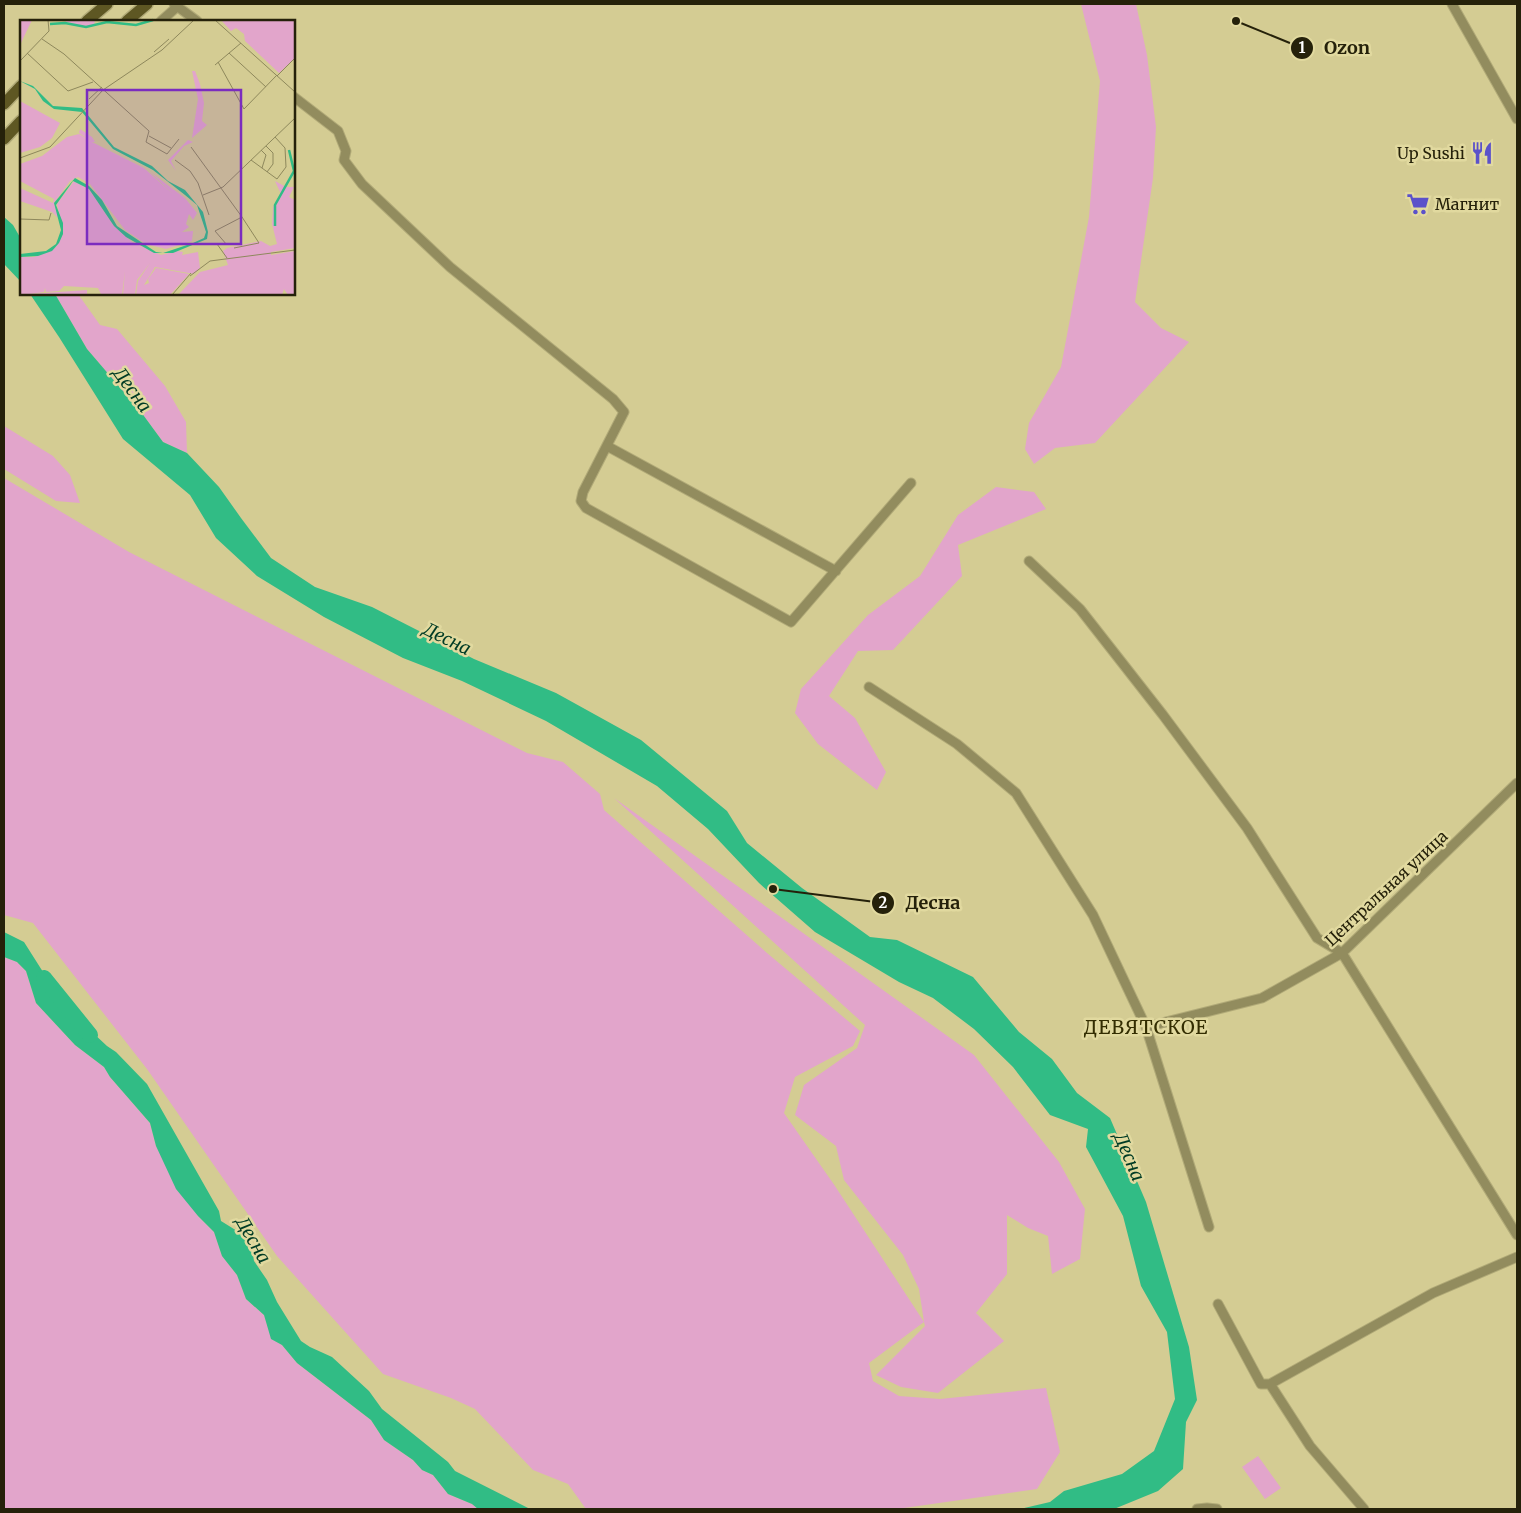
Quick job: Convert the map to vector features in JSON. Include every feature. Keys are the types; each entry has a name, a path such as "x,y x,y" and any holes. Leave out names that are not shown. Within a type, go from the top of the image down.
{"main road":[{"path":"87,20 107,4"},
{"path":"128,20 147,4"},
{"path":"4,104 20,87"},
{"path":"4,139 20,122"}],"street":[{"path":"1452,4 1517,119"},
{"path":"162,20 176,5 196,20"},
{"path":"295,98 338,131 346,151 344,160 362,184 450,267 618,404 624,412 583,492 581,501 586,508 792,622 911,483"},
{"path":"606,446 836,570"},
{"path":"1029,561 1080,609 1163,715 1247,828 1317,938 1342,953 1517,1235"},
{"path":"869,687 957,744 1016,793 1093,915 1146,1027 1209,1227"},
{"name":"Центральная улица","path":"1146,1027 1262,998 1342,953 1517,783"},
{"path":"1218,1304 1261,1384 1270,1384 1433,1293 1517,1256"},
{"path":"1270,1384 1310,1446 1364,1509"},
{"path":"1197,1509 1217,1509"}],"shaded area":[{"path":"1081,4 1136,4 1147,55 1156,127 1153,178 1135,302 1161,328 1189,342 1095,443 1055,448 1034,464 1025,449 1029,423 1061,367 1089,217 1100,81"},
{"path":"4,217 13,225 20,237 20,281 4,264"},
{"path":"31,295 56,295 87,349 141,412 163,442 187,453 219,487 271,558 315,587 372,607 474,659 556,693 641,740 727,811 747,843 802,888 870,937 897,940 973,977 1019,1032 1052,1059 1077,1093 1110,1118 1146,1202 1189,1347 1197,1400 1186,1422 1183,1469 1158,1491 1114,1509 1020,1509 1050,1502 1064,1491 1122,1474 1154,1451 1175,1399 1167,1332 1141,1286 1123,1216 1086,1147 1088,1129 1050,1115 1013,1067 974,1029 933,998 899,982 815,932 759,883 708,829 657,786 546,721 462,681 403,658 324,617 257,576 216,538 190,495 123,439"},
{"path":"56,295 79,295 100,325 117,329 165,386 186,422 187,453 163,442 141,412 87,349"},
{"path":"4,426 53,456 70,475 80,503 56,501 4,469"},
{"path":"4,478 129,552 527,753 563,762 600,794 604,810 767,953 860,1031 853,1046 795,1077 784,1113 835,1186 924,1322 869,1363 873,1381 899,1396 940,1399 1046,1388 1060,1452 1037,1489 897,1509 586,1509 568,1484 533,1470 475,1409 451,1398 383,1374 277,1256 147,1069 33,923 4,915"},
{"path":"996,487 1034,492 1046,509 958,545 962,576 893,650 858,651 829,696 855,718 886,772 877,790 818,744 795,713 801,689 868,615 920,576 958,515"},
{"path":"614,798 974,1055 1059,1162 1085,1209 1080,1259 1052,1274 1048,1236 1028,1228 1007,1215 1007,1274 976,1313 1004,1341 938,1393 901,1387 876,1375 925,1326 919,1289 903,1255 844,1180 836,1146 795,1115 804,1085 857,1048 865,1025"},
{"path":"4,932 24,942 62,1004 116,1052 147,1084 219,1211 221,1221 250,1239 254,1261 267,1280 277,1302 301,1341 332,1357 369,1391 382,1409 448,1462 455,1471 530,1509 478,1509 472,1504 448,1494 433,1475 422,1470 413,1460 384,1440 371,1420 297,1363 282,1345 271,1339 264,1315 246,1299 237,1275 222,1256 214,1232 176,1189 156,1146 150,1123 110,1077 104,1067 75,1045 36,1003 26,971 17,962 4,957"},
{"path":"4,957 17,962 26,971 36,1003 75,1045 104,1067 110,1077 150,1123 156,1146 198,1216 214,1232 222,1256 237,1275 246,1299 264,1315 272,1339 282,1345 297,1363 371,1420 384,1440 413,1460 422,1470 433,1475 448,1494 472,1504 478,1509 4,1509"},
{"path":"1258,1456 1281,1488 1265,1499 1242,1467"}],"waterway":[{"name":"Десна","path":"44,978 90,1035"}],"place":[{"name":"Ozon","path":"1236,21"},
{"name":"Up Sushi","path":"1482,153"},
{"name":"Магнит","path":"1418,204"},
{"name":"Десна","path":"773,889"}],"district":[{"name":"ДЕВЯТСКОЕ","path":"1146,1027"}]}
